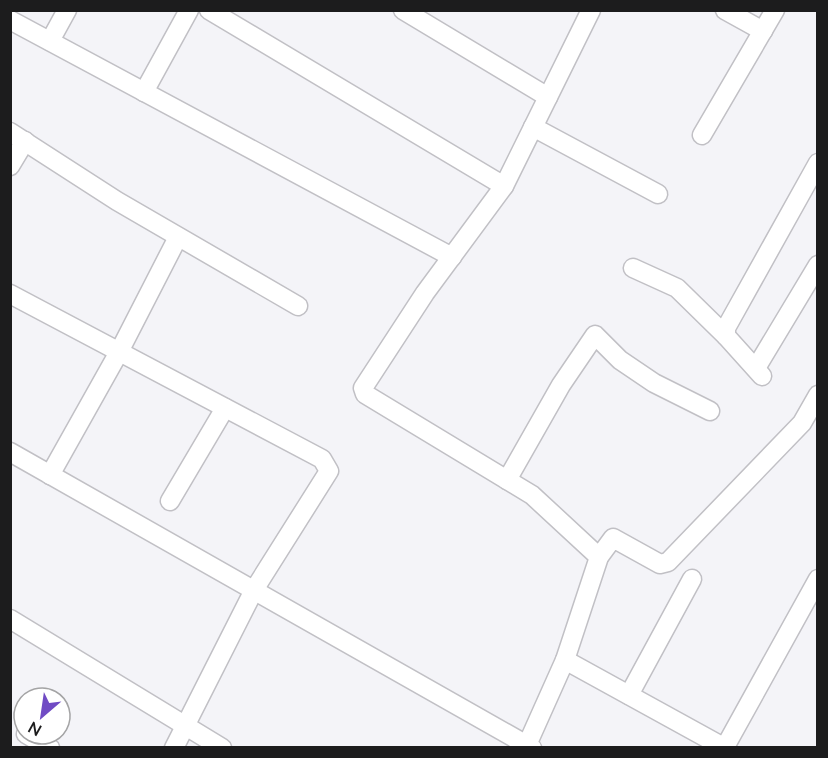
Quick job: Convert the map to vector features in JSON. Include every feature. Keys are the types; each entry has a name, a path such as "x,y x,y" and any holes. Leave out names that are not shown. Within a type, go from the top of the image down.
{"street":[{"path":"50,41 67,10"},
{"path":"144,92 189,10"},
{"path":"209,10 504,186"},
{"path":"403,10 548,97"},
{"path":"591,10 504,186 452,257 363,388 365,394 532,495 599,557"},
{"path":"725,10 763,31"},
{"path":"702,135 775,10"},
{"path":"10,20 452,257"},
{"path":"533,127 658,194"},
{"path":"10,166 18,137 178,237 298,306"},
{"path":"726,336 726,328 818,163"},
{"path":"50,475 119,352 178,237"},
{"path":"633,267 677,288 759,372 818,265"},
{"path":"10,294 322,459 329,471 254,590 174,747"},
{"path":"507,480 561,385 595,335 620,360 654,383 710,411"},
{"path":"10,452 529,746 565,660 599,557 613,538 660,564 668,562 802,423 818,395"},
{"path":"170,501 225,408"},
{"path":"629,695 692,579"},
{"path":"565,660 725,747 818,579"},
{"path":"10,619 185,727 222,747"}]}
